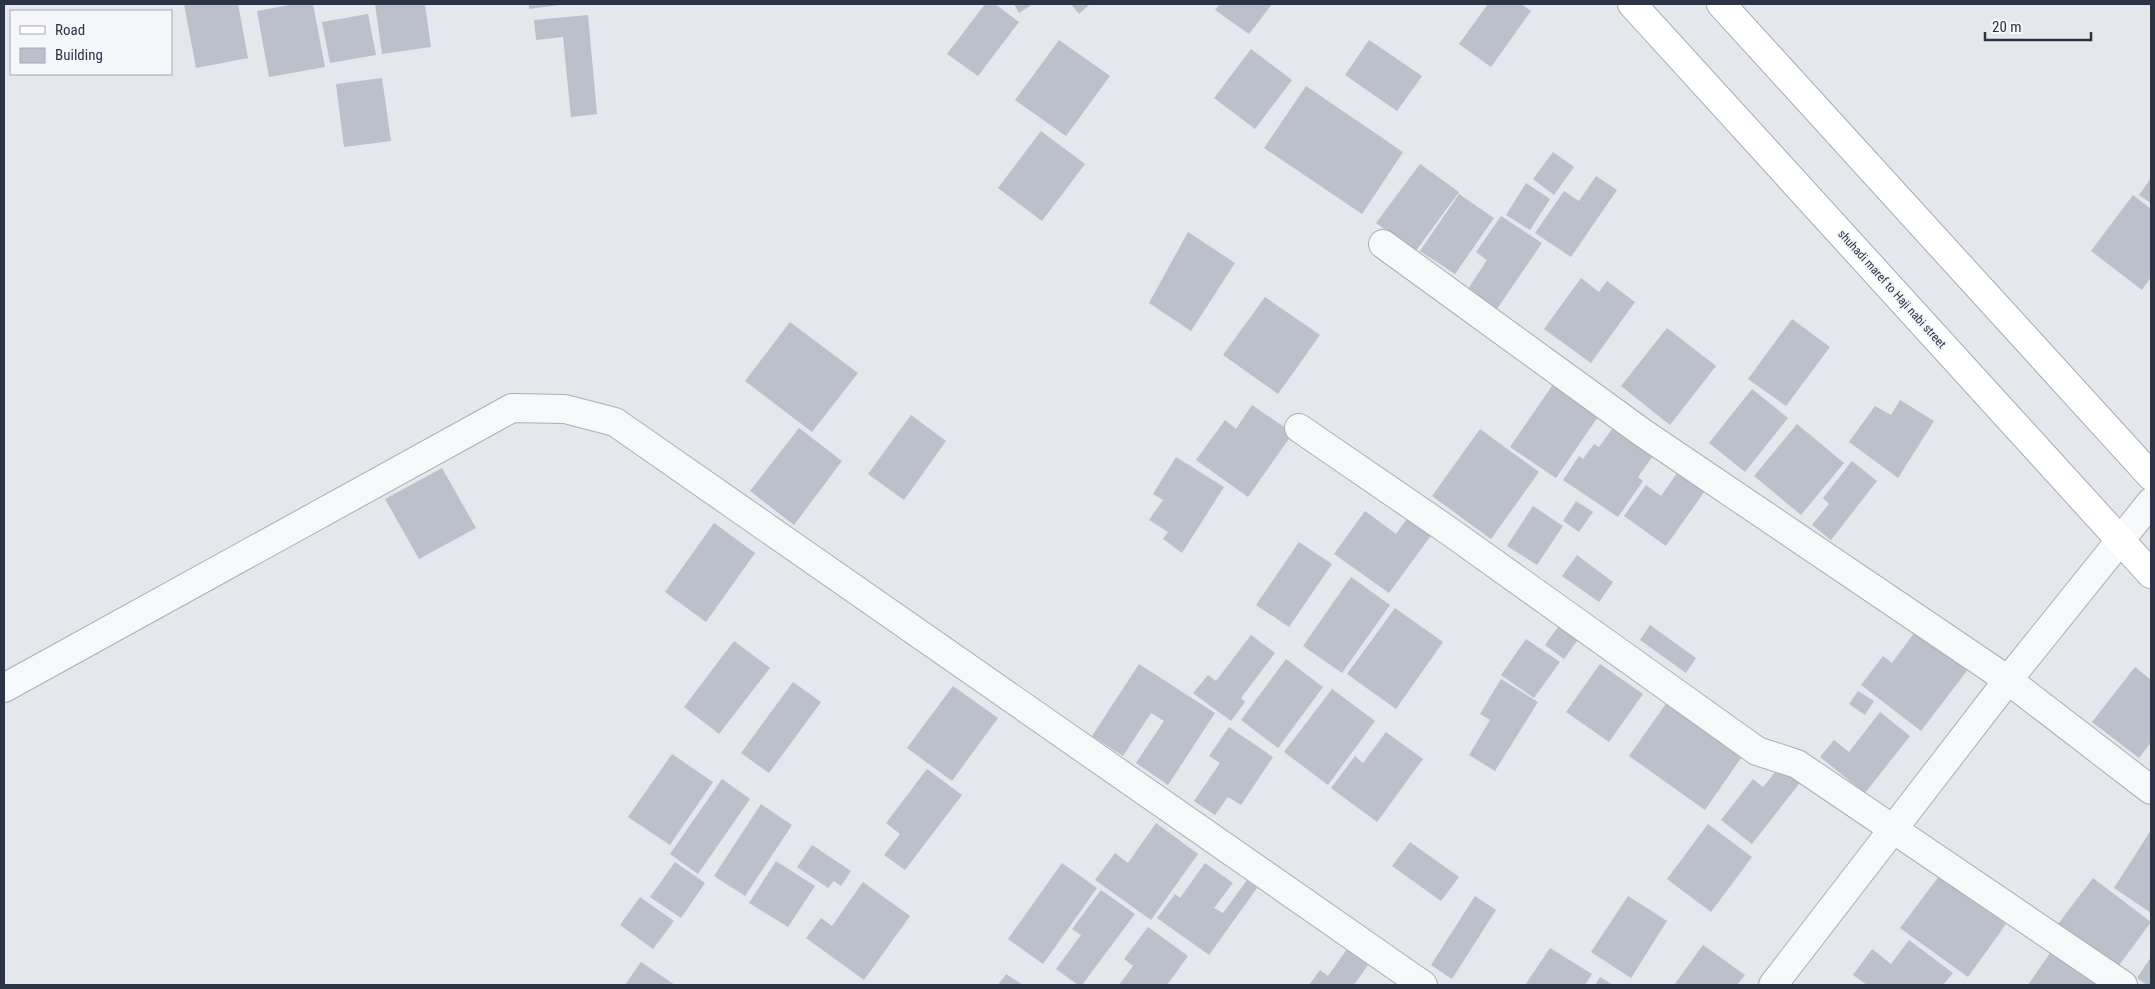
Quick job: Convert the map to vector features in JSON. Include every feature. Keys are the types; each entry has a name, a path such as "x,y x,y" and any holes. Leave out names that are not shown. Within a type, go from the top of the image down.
{"main road":[{"name":"shuhadi maref to Haji nabi street","path":"1632,4 2151,574"},
{"path":"1721,4 2151,476"}],"street":[{"path":"1383,244 1643,433 2008,680 2151,790"},
{"path":"4,688 512,408 565,409 615,422 1424,985"},
{"path":"1299,428 1449,530 1757,751 1797,764 2123,985"},
{"path":"1772,985 2008,680 2151,502"}],"building":[{"path":"184,4 238,4 248,58 196,68"},
{"path":"295,4 313,4 325,67 269,77 257,11"},
{"path":"375,4 425,4 431,47 382,54"},
{"path":"529,4 559,4 559,5 529,9"},
{"path":"985,4 995,4 1019,22 978,76 947,54"},
{"path":"1014,4 1033,4 1019,13"},
{"path":"1071,4 1090,4 1079,14"},
{"path":"1220,4 1272,4 1249,34 1215,10"},
{"path":"1488,4 1521,4 1531,11 1491,67 1459,44"},
{"path":"368,14 376,55 330,63 322,22"},
{"path":"588,15 597,114 571,117 563,37 536,40 534,20"},
{"path":"1059,40 1110,76 1066,136 1015,100"},
{"path":"1369,40 1422,76 1397,111 1345,75"},
{"path":"1251,49 1292,80 1255,129 1214,98"},
{"path":"382,78 391,141 344,147 336,84"},
{"path":"1306,86 1403,152 1362,214 1264,148"},
{"path":"1041,131 1085,164 1042,221 998,188"},
{"path":"1553,152 1574,167 1554,195 1533,179"},
{"path":"1420,164 1459,192 1415,252 1376,223"},
{"path":"1596,176 1617,190 1571,257 1535,233 1564,191 1579,201"},
{"path":"2151,178 2151,203 2139,195"},
{"path":"1526,183 1550,199 1530,230 1506,215"},
{"path":"1459,194 1494,218 1455,274 1420,251"},
{"path":"2133,195 2151,209 2151,277 2142,290 2091,251"},
{"path":"1501,216 1542,243 1497,309 1468,289 1487,260 1476,252"},
{"path":"1188,232 1235,263 1191,331 1149,303"},
{"path":"1581,278 1599,292 1607,281 1635,302 1591,363 1544,329"},
{"path":"1265,297 1320,335 1278,394 1223,355"},
{"path":"1792,319 1830,347 1786,406 1748,379"},
{"path":"790,322 858,373 812,432 745,381"},
{"path":"1667,328 1716,366 1670,425 1621,386"},
{"path":"1556,380 1602,411 1556,478 1510,447"},
{"path":"1752,389 1788,418 1745,472 1709,443"},
{"path":"1900,400 1934,421 1898,478 1849,442 1875,406 1891,415"},
{"path":"1252,405 1293,433 1248,497 1196,460 1225,420 1236,429"},
{"path":"911,415 946,441 904,500 868,474"},
{"path":"1797,424 1844,463 1801,515 1754,476"},
{"path":"1615,425 1655,453 1638,477 1643,481 1618,517 1563,480 1579,456 1583,459 1594,444 1599,447"},
{"path":"799,428 842,461 794,525 750,491"},
{"path":"1480,429 1539,472 1491,539 1432,496"},
{"path":"1176,457 1224,487 1182,553 1163,539 1168,532 1149,520 1163,500 1153,494"},
{"path":"1852,461 1877,481 1831,540 1812,525 1829,504 1823,498"},
{"path":"442,468 476,528 419,559 385,499"},
{"path":"1680,469 1707,488 1666,546 1624,516 1646,485 1661,496"},
{"path":"1576,501 1593,512 1579,532 1563,521"},
{"path":"1533,506 1563,526 1537,565 1507,546"},
{"path":"1414,509 1438,526 1389,593 1334,554 1365,511 1396,534"},
{"path":"714,523 755,553 706,622 665,592"},
{"path":"1299,542 1332,564 1289,627 1256,605"},
{"path":"1577,555 1613,582 1599,602 1562,576"},
{"path":"1351,577 1390,605 1342,673 1303,646"},
{"path":"1395,608 1443,642 1396,709 1347,674"},
{"path":"1563,620 1582,634 1564,659 1545,645"},
{"path":"1650,625 1696,658 1686,673 1640,640"},
{"path":"1918,628 1969,668 1921,731 1861,685 1883,656 1892,663"},
{"path":"1251,635 1275,653 1241,698 1245,702 1231,721 1193,693 1208,675 1216,681"},
{"path":"1526,639 1560,662 1534,698 1501,675"},
{"path":"734,641 770,668 719,734 684,707"},
{"path":"1286,659 1323,687 1278,748 1241,720"},
{"path":"1139,664 1215,713 1168,785 1136,763 1164,721 1151,713 1123,756 1092,736"},
{"path":"1600,664 1643,694 1609,742 1566,712"},
{"path":"2135,667 2151,680 2151,742 2139,758 2092,722"},
{"path":"1501,679 1538,702 1495,771 1469,755 1490,720 1480,714"},
{"path":"793,682 821,702 769,773 741,753"},
{"path":"953,686 998,718 952,781 907,748"},
{"path":"1332,689 1375,721 1328,785 1284,752"},
{"path":"1858,691 1874,701 1865,715 1849,704"},
{"path":"1670,698 1745,752 1705,810 1629,756"},
{"path":"1880,712 1910,736 1865,793 1820,757 1834,740 1849,752"},
{"path":"1229,727 1273,757 1241,805 1228,797 1215,815 1194,801 1220,763 1209,756"},
{"path":"1386,732 1423,759 1377,822 1331,788 1355,756 1363,763"},
{"path":"672,754 713,782 670,845 628,817"},
{"path":"1781,765 1802,780 1752,844 1721,820 1753,779 1763,787"},
{"path":"927,769 962,795 905,870 884,855 900,834 886,823"},
{"path":"722,779 750,799 698,874 670,854"},
{"path":"761,804 792,825 745,896 714,876"},
{"path":"1156,823 1198,854 1151,920 1095,880 1115,853 1128,863"},
{"path":"1708,824 1752,857 1711,912 1667,879"},
{"path":"2151,830 2151,913 2114,888"},
{"path":"1410,842 1459,877 1441,901 1392,866"},
{"path":"812,845 851,871 841,886 834,881 828,888 797,867"},
{"path":"776,861 815,886 788,927 749,903"},
{"path":"675,862 705,883 681,918 650,897"},
{"path":"1062,863 1097,888 1043,964 1008,939"},
{"path":"1205,863 1233,883 1214,908 1223,913 1247,880 1257,888 1209,955 1157,918 1175,894 1180,898"},
{"path":"1939,876 2006,924 1968,977 1900,928"},
{"path":"2093,878 2151,922 2117,968 2058,924"},
{"path":"863,882 910,916 864,980 806,938 821,918 832,926"},
{"path":"1101,890 1135,914 1082,985 1078,985 1056,969 1081,935 1072,929"},
{"path":"1475,896 1496,910 1452,979 1431,965"},
{"path":"1628,896 1667,921 1631,978 1591,952"},
{"path":"640,897 674,921 653,949 620,925"},
{"path":"1148,927 1188,956 1167,985 1119,985 1133,966 1124,959"},
{"path":"1909,940 1953,973 1943,985 1867,985 1853,975 1872,949 1891,964"},
{"path":"1703,945 1745,975 1737,985 1674,985"},
{"path":"1550,948 1592,974 1585,985 1525,985"},
{"path":"1347,949 1368,965 1354,985 1309,985 1320,970 1328,976"},
{"path":"2050,953 2097,985 2028,985"},
{"path":"2151,957 2151,985 2147,985 2137,978"},
{"path":"641,962 675,985 625,985"},
{"path":"1006,974 1023,985 998,985"},
{"path":"1600,977 1613,985 1595,985"}]}
